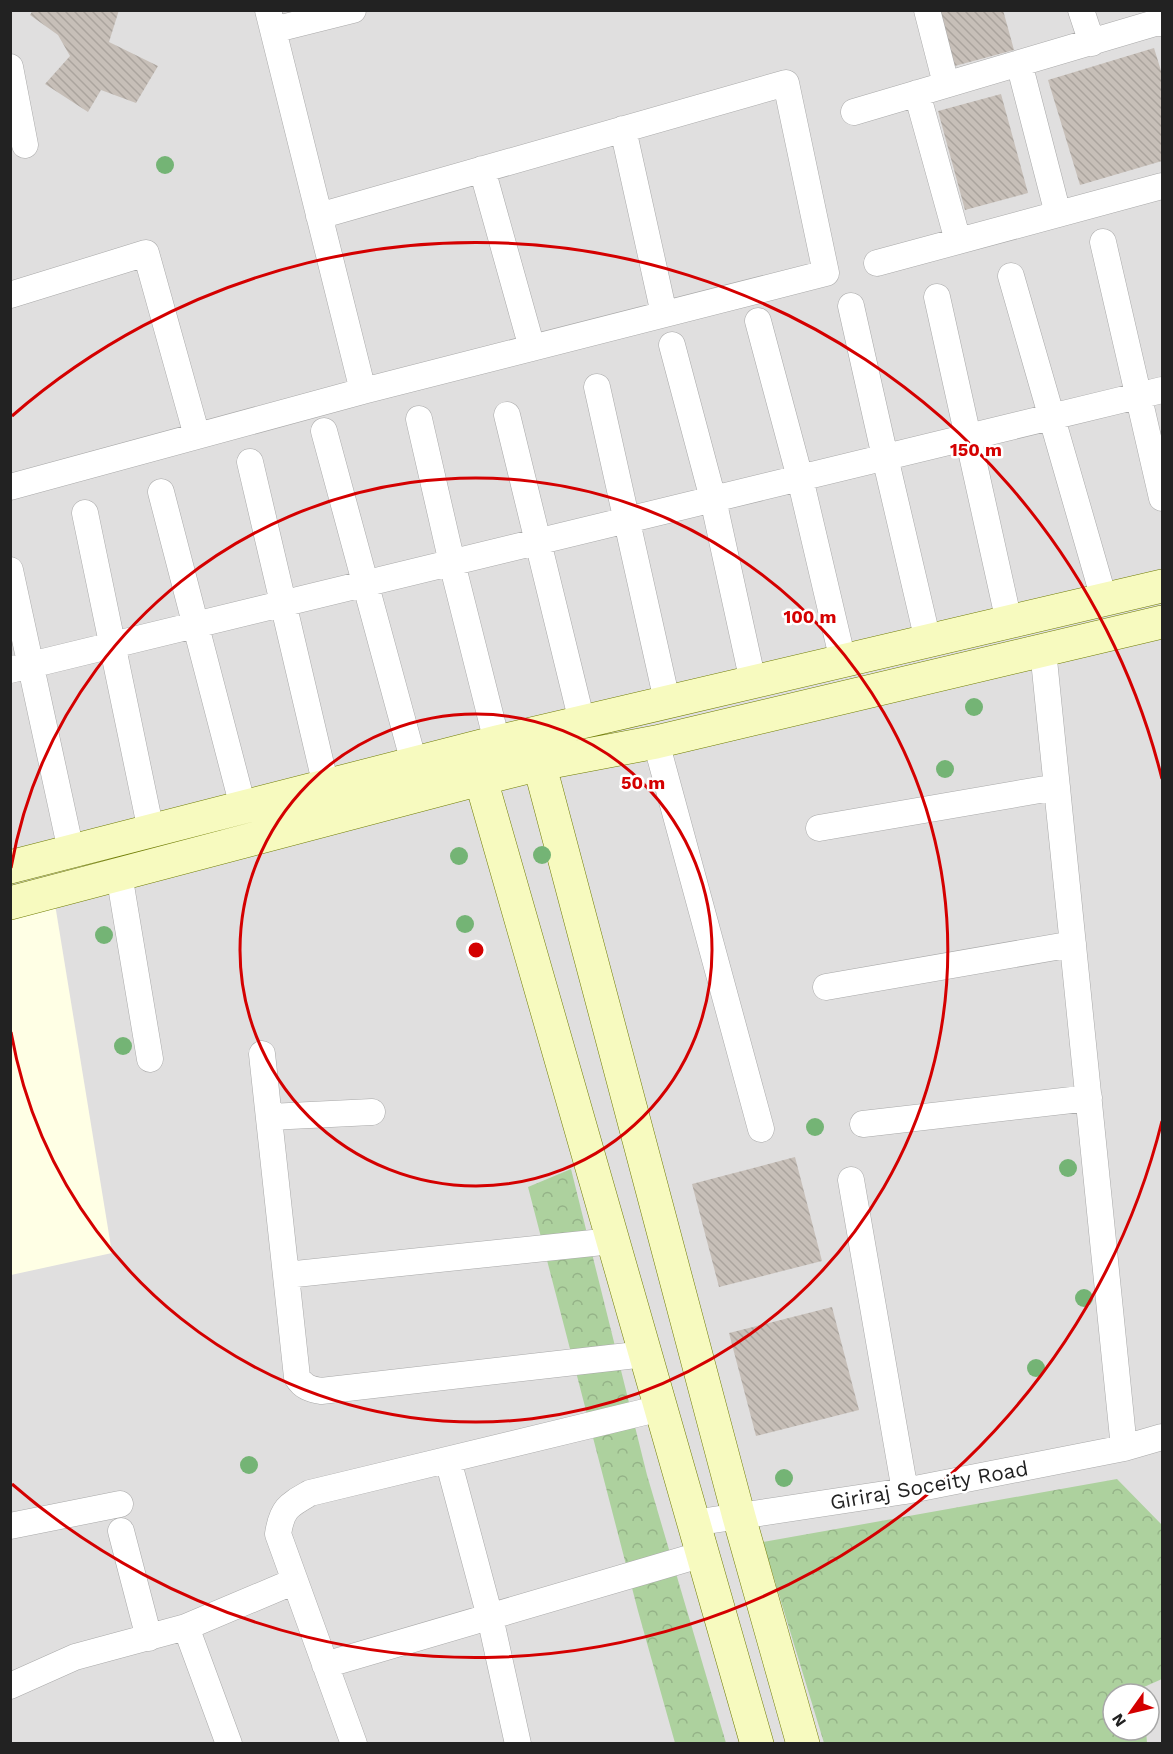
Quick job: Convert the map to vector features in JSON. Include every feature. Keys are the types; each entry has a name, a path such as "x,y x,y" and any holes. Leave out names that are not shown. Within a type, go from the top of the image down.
{"street":[{"path":"353,10 270,20 363,391"},
{"path":"927,10 946,84"},
{"path":"1082,10 1092,43"},
{"path":"854,112 1155,23 1162,23"},
{"path":"1019,63 1058,214"},
{"path":"10,67 25,146"},
{"path":"10,487 363,391 826,273 786,83 319,216"},
{"path":"917,93 958,241"},
{"path":"623,129 664,314"},
{"path":"482,169 532,348"},
{"path":"877,263 1162,186"},
{"path":"1103,242 1151,392 1162,498"},
{"path":"10,296 146,253 197,436"},
{"path":"1011,276 1104,599"},
{"path":"937,297 1009,622"},
{"path":"851,306 928,641"},
{"path":"758,321 800,478 843,661"},
{"path":"672,345 713,499 753,682"},
{"path":"597,387 667,701"},
{"path":"21,668 1151,392"},
{"path":"507,415 582,722"},
{"path":"419,419 452,563 483,756 612,1241 757,1743"},
{"path":"324,432 414,763"},
{"path":"250,462 326,786"},
{"path":"161,492 243,807"},
{"path":"85,513 151,831"},
{"path":"10,570 21,668 71,851"},
{"path":"10,903 119,874 483,756 531,733 1162,586"},
{"path":"10,867 414,763 483,756 540,764 656,742 1162,622"},
{"path":"1043,650 1124,1448"},
{"path":"531,733 739,1517 803,1743"},
{"path":"656,742 761,1129"},
{"path":"819,828 1057,787"},
{"path":"119,874 150,1059"},
{"path":"826,987 1073,944"},
{"path":"262,1054 297,1377 302,1385 310,1389 333,1389 645,1354"},
{"path":"863,1124 1089,1098"},
{"path":"269,1117 372,1112"},
{"path":"851,1180 905,1491"},
{"path":"286,1275 612,1241"},
{"path":"354,1743 278,1534 280,1516 292,1503 310,1493 660,1408"},
{"name":"Giriraj Soceity Road","path":"693,1523 905,1491 1124,1448 1162,1437"},
{"path":"448,1460 490,1617 518,1743"},
{"path":"10,1526 120,1504"},
{"path":"122,1531 149,1638"},
{"path":"325,1665 702,1554"},
{"path":"10,1686 75,1657 186,1627 295,1581"},
{"path":"186,1627 229,1743"}],"shaded area":[{"path":"11,11 1162,11 1162,1743 11,1744"},
{"path":"53,892 112,1253 11,1275 10,905"}],"green space":[{"path":"571,1169 647,1475 726,1743 675,1743 638,1611 528,1187"},
{"path":"1117,1479 1162,1525 1162,1679 1155,1682 1101,1682 1101,1742 1147,1743 824,1743 763,1542"}],"building":[{"path":"33,10 119,10 109,42 158,66 136,103 101,90 88,112 45,84 70,56 58,35 30,15"},
{"path":"935,10 1003,10 1014,50 951,67"},
{"path":"1154,48 1162,74 1162,161 1080,185 1048,80"},
{"path":"1001,94 1028,193 965,210 938,111"},
{"path":"795,1157 822,1261 719,1287 692,1184"},
{"path":"832,1307 859,1410 756,1436 729,1333"}]}
